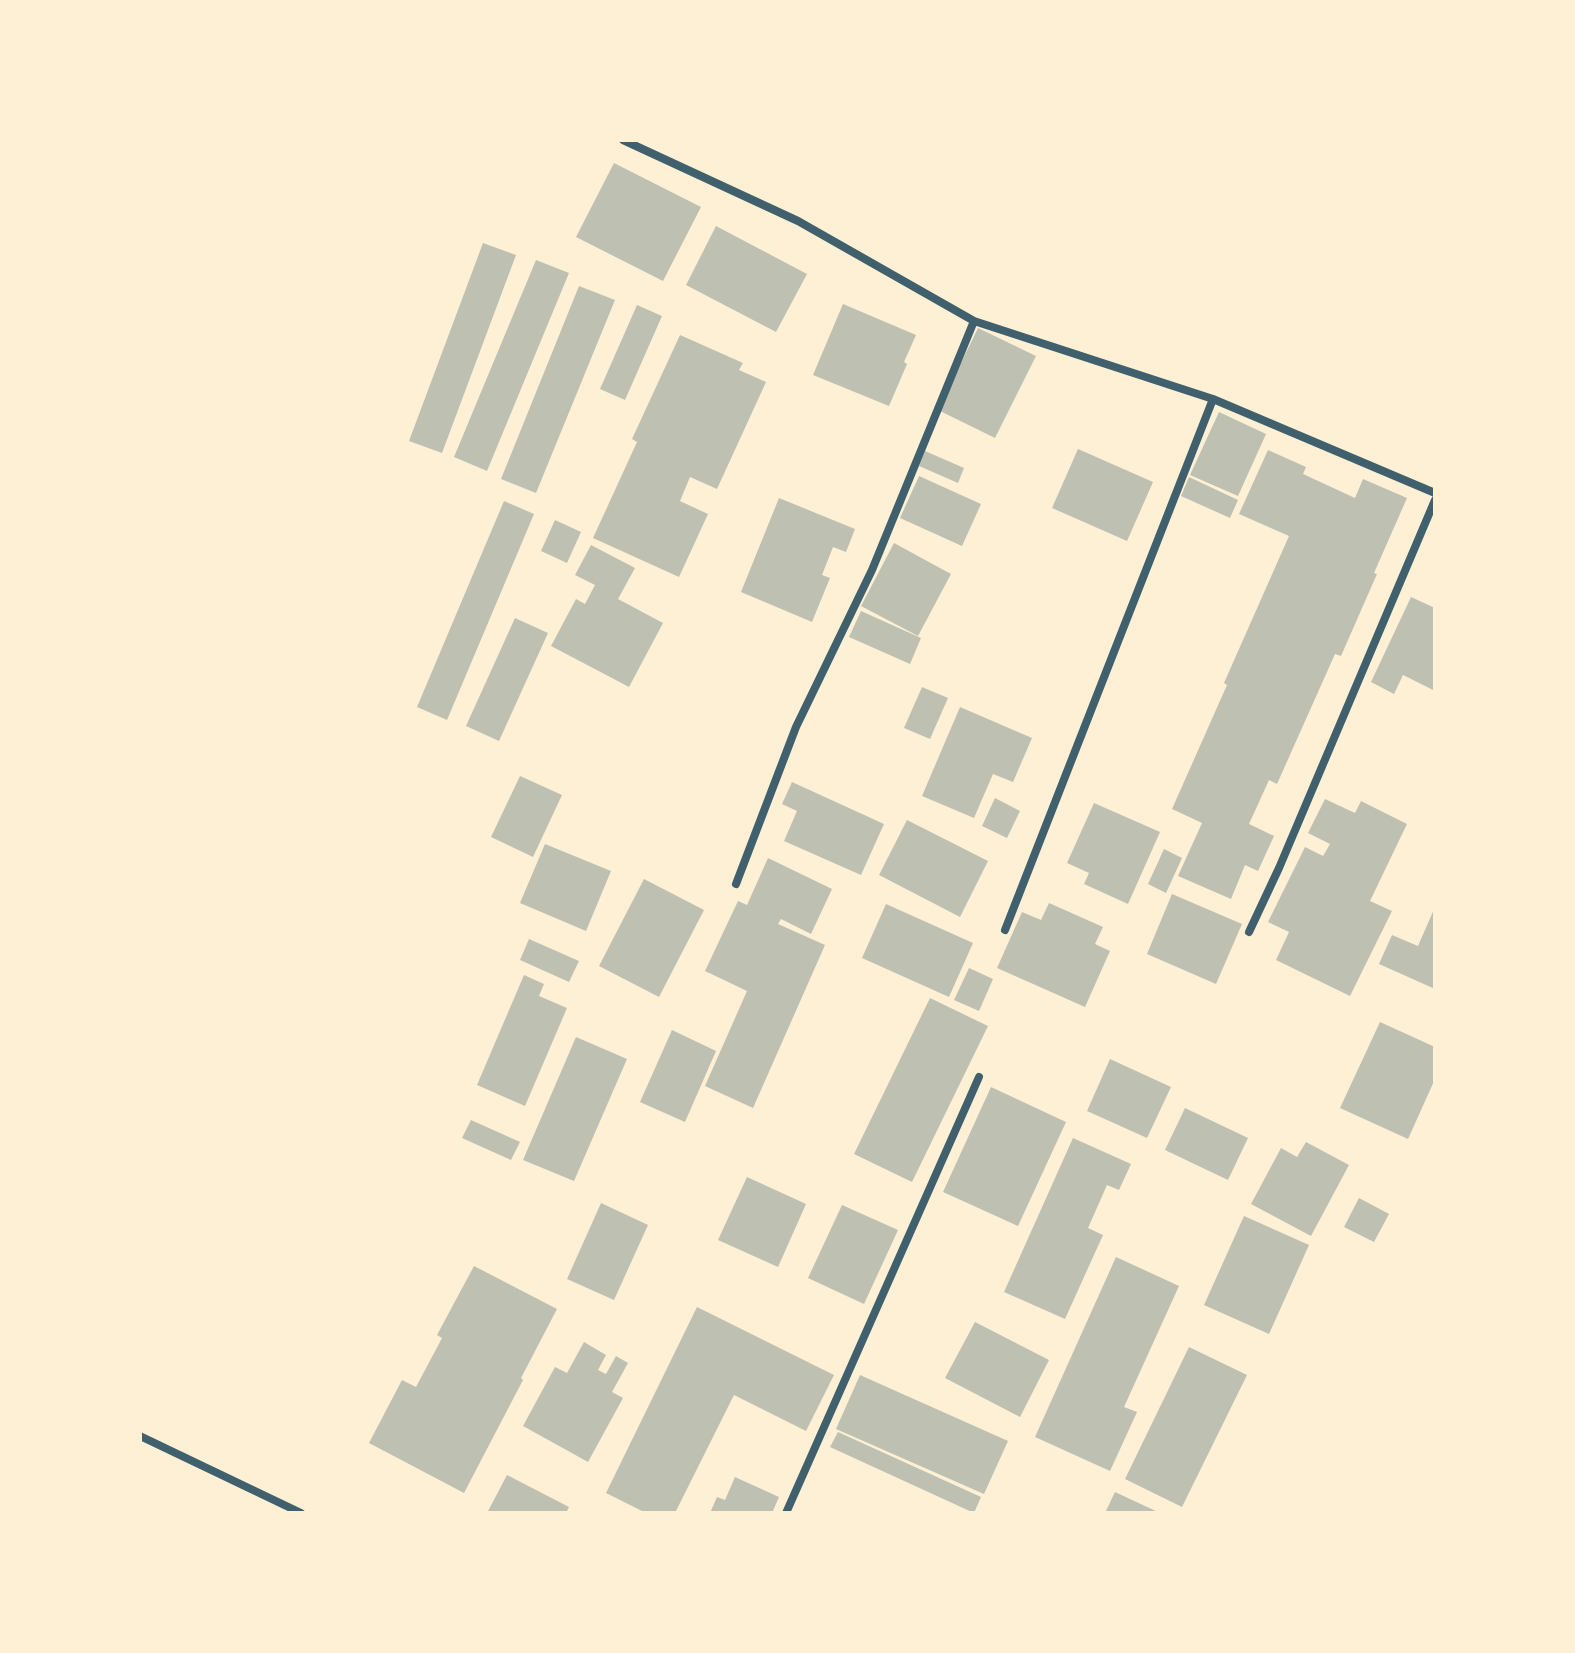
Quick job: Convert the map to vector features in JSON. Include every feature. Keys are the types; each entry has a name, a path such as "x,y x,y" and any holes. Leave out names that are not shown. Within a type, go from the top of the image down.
{"street":[{"path":"623,140 798,221 974,321 1213,399 1435,493"},
{"path":"736,884 796,727 872,570 974,321"},
{"path":"1005,930 1213,399"},
{"path":"1249,932 1435,500"},
{"path":"786,1513 979,1077"},
{"path":"140,1436 301,1513"}],"building":[{"path":"614,163 701,207 663,281 576,237"},
{"path":"716,226 807,274 776,332 686,285"},
{"path":"483,243 516,255 442,453 409,441"},
{"path":"536,260 569,273 487,471 454,457"},
{"path":"579,286 615,300 536,493 501,479"},
{"path":"843,304 916,335 889,406 813,375"},
{"path":"637,305 662,316 625,400 600,389"},
{"path":"978,328 1036,356 995,438 938,410"},
{"path":"680,335 743,363 739,370 766,382 717,489 690,477 680,501 708,514 679,577 593,538 637,442 632,439"},
{"path":"1219,412 1266,434 1238,496 1190,475"},
{"path":"1078,449 1153,482 1127,541 1052,508"},
{"path":"1268,450 1306,467 1303,474 1355,498 1363,479 1407,498 1341,656 1335,654 1277,784 1269,780 1249,824 1274,836 1258,871 1245,865 1231,899 1178,876 1202,823 1172,809 1289,536 1239,514"},
{"path":"925,451 964,468 958,483 919,466"},
{"path":"919,476 981,504 962,546 900,518"},
{"path":"1189,477 1238,500 1230,518 1181,496"},
{"path":"779,498 855,529 846,552 833,547 822,575 830,578 812,622 741,592"},
{"path":"504,501 534,514 447,720 417,707"},
{"path":"555,520 581,532 567,563 541,551"},
{"path":"894,543 951,574 918,636 861,606"},
{"path":"591,545 635,568 618,599 663,623 629,687 551,646 576,599 585,604 595,585 575,575"},
{"path":"1411,597 1435,608 1435,691 1403,675 1394,694 1371,682"},
{"path":"861,611 921,638 910,664 849,637"},
{"path":"515,618 548,633 499,741 466,726"},
{"path":"922,687 948,698 930,739 904,728"},
{"path":"960,707 1032,738 1013,782 993,774 974,818 922,796"},
{"path":"520,776 562,795 533,857 491,837"},
{"path":"792,782 884,824 861,875 784,841 797,811 782,804"},
{"path":"995,798 1020,811 1007,838 982,826"},
{"path":"1325,799 1355,813 1361,801 1407,824 1370,901 1392,911 1350,996 1276,960 1289,932 1268,922 1305,847 1323,856 1330,844 1308,833"},
{"path":"1094,803 1160,832 1128,904 1084,884 1089,873 1067,863"},
{"path":"907,820 988,861 960,917 879,875"},
{"path":"545,844 611,871 586,931 520,903"},
{"path":"1164,849 1182,858 1166,893 1148,884"},
{"path":"768,858 832,889 811,934 781,919 778,924 825,945 753,1108 705,1086 747,991 705,971 738,901 747,905"},
{"path":"644,879 704,910 659,997 599,966"},
{"path":"1172,894 1242,924 1216,984 1147,954"},
{"path":"1049,903 1103,927 1095,944 1110,951 1085,1007 997,968 1022,912 1041,920"},
{"path":"886,904 973,943 949,997 862,958"},
{"path":"1435,907 1435,989 1379,964 1392,935 1418,946"},
{"path":"529,939 579,961 569,982 520,960"},
{"path":"969,968 993,979 979,1011 954,1000"},
{"path":"524,975 544,984 539,996 567,1008 525,1106 477,1085"},
{"path":"930,998 988,1026 912,1182 854,1154"},
{"path":"1380,1022 1435,1047 1435,1079 1408,1139 1340,1108"},
{"path":"672,1030 716,1051 685,1122 640,1102"},
{"path":"576,1037 627,1059 574,1181 523,1160"},
{"path":"1110,1059 1171,1087 1147,1138 1087,1111"},
{"path":"991,1087 1066,1122 1018,1226 943,1192"},
{"path":"1185,1108 1248,1138 1228,1180 1165,1150"},
{"path":"471,1120 520,1142 511,1160 462,1138"},
{"path":"1073,1138 1131,1164 1119,1190 1107,1185 1088,1228 1103,1235 1065,1319 1004,1292"},
{"path":"1306,1142 1349,1165 1311,1236 1251,1204 1281,1148 1297,1157"},
{"path":"747,1177 806,1204 778,1267 718,1240"},
{"path":"1359,1198 1389,1214 1374,1242 1344,1227"},
{"path":"601,1203 648,1225 614,1300 567,1279"},
{"path":"842,1205 898,1230 864,1304 808,1278"},
{"path":"1244,1216 1309,1245 1269,1334 1204,1305"},
{"path":"1116,1257 1179,1286 1124,1407 1137,1412 1110,1471 1035,1437"},
{"path":"474,1266 557,1309 464,1493 369,1443 402,1380 416,1387 442,1338 437,1335"},
{"path":"697,1307 834,1375 806,1431 734,1395 675,1513 646,1513 606,1493"},
{"path":"975,1322 1049,1360 1020,1417 945,1378"},
{"path":"584,1342 606,1355 598,1370 606,1374 616,1356 628,1363 612,1392 623,1398 588,1462 523,1426 555,1367 567,1373"},
{"path":"1189,1347 1247,1375 1182,1507 1125,1479"},
{"path":"860,1375 1008,1441 984,1494 836,1429"},
{"path":"838,1432 981,1497 974,1513 830,1447"},
{"path":"507,1475 569,1507 566,1513 487,1513"},
{"path":"735,1477 779,1497 772,1513 710,1513 717,1497 725,1500"},
{"path":"1115,1492 1160,1513 1105,1513"}]}
